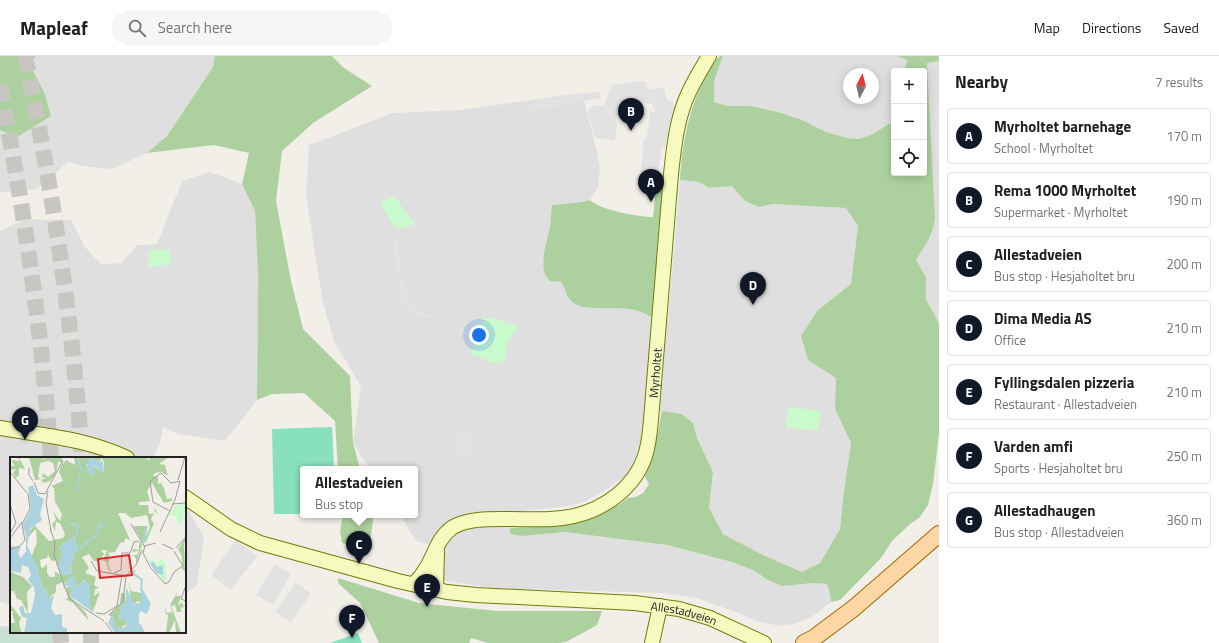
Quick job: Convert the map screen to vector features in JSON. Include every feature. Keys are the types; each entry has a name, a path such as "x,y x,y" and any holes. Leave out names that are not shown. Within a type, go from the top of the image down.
{"main road":[{"name":"Myrholtet","path":"414,584 425,570 438,543 447,532 462,523 495,519 556,518 588,512 617,496 629,484 639,470 649,440 651,427 671,174 676,136 689,91 709,56"},
{"path":"0,428 64,437 110,450 125,457"},
{"name":"Allestadveien","path":"186,498 230,529 272,547 398,581 447,592 504,598 578,600 660,606 693,612 710,618 764,643"},
{"path":"804,643 814,638 854,608 939,534"},
{"path":"436,589 438,543"},
{"path":"652,643 660,606"},
{"path":"825,643 854,608"},
{"name":"Allestadveien","path":"729,628 745,643"}],"shaded area":[{"path":"36,56 215,56 213,67 167,136 147,153 112,169 82,166 68,162 37,189 0,192 0,130 17,136 44,92 30,65"},
{"path":"723,56 897,56 907,60 906,68 891,68 891,123 871,135 859,139 847,138 826,132 800,119 778,112 751,106 728,106 714,102 714,81"},
{"path":"939,61 939,323 926,299 926,277 916,260 921,253 935,216 927,62"},
{"path":"639,81 646,82 647,90 664,87 667,100 674,103 665,147 662,147 658,173 641,171 644,139 647,137 650,111 655,112 652,104 619,105 616,119 615,140 595,138 588,113 590,108 594,106 604,105 612,85"},
{"path":"600,91 601,98 529,111 527,105 542,101"},
{"path":"582,93 600,169 598,187 590,200 552,205 550,228 546,240 544,267 547,279 560,281 563,284 569,300 575,304 589,308 609,307 632,309 654,318 668,319 680,180 699,182 709,188 732,186 745,201 759,207 773,204 846,208 858,226 851,284 818,310 808,360 836,378 835,409 851,443 840,529 820,563 802,572 765,556 723,534 709,508 713,472 697,438 693,423 682,414 645,410 640,441 635,459 627,475 598,495 581,503 563,507 511,512 510,534 523,536 565,532 667,545 732,562 755,571 766,579 782,586 814,583 827,584 831,602 813,616 794,624 781,626 759,622 736,612 693,597 659,593 492,588 441,580 441,547 416,541 402,518 418,518 418,466 368,466 353,443 361,386 334,342 322,298 306,195 309,145 393,113 459,110"},
{"path":"210,172 242,184 255,211 258,274 257,400 225,441 178,434 163,427 159,446 153,457 10,457 10,605 0,602 0,231 25,219 71,220 85,247 101,264 122,263 137,245 157,244 182,181"},
{"path":"394,242 397,242 403,287 406,298 416,310 425,314 437,315 437,318 420,316 411,309 403,299 400,288"},
{"path":"458,433 472,434 470,456 456,455"},
{"path":"186,507 204,537 197,585 186,594"},
{"path":"236,540 257,556 231,590 211,575"},
{"path":"275,564 291,574 273,605 256,595"},
{"path":"296,582 311,594 291,623 275,612"}],"green space":[{"path":"0,56 36,56 30,65 44,92 51,116 17,137 0,130"},
{"path":"215,56 332,56 344,68 372,86 313,123 282,151 276,201 291,281 303,329 350,376 353,443 359,466 338,466 335,421 304,393 272,394 257,400 258,274 255,211 242,184 249,153 214,145 147,153 167,136 213,67"},
{"path":"720,56 723,56 714,81 714,102 728,106 751,106 778,112 800,119 826,132 847,138 859,139 871,135 891,123 891,176 927,176 927,68 906,68 907,60 897,56 939,56 939,61 927,63 935,216 931,234 916,260 926,277 926,299 939,323 939,434 933,484 928,505 919,518 910,524 892,541 881,558 840,600 831,602 827,584 814,583 782,586 766,579 755,571 732,562 667,545 565,532 523,536 510,534 510,528 555,526 577,522 595,516 620,504 628,498 636,497 643,493 649,484 645,477 654,452 662,411 682,414 693,423 697,438 713,472 709,508 723,534 765,556 802,572 820,563 840,529 851,443 835,409 836,378 808,360 801,336 818,310 851,284 858,226 846,208 773,204 759,207 745,201 732,186 709,188 699,182 680,180 685,139 691,111 701,85"},
{"path":"660,176 665,177 654,318 639,311 630,309 590,308 575,304 568,298 560,281 551,281 545,274 543,261 550,227 552,205 590,200 595,204 610,210 639,216 653,217 657,179"},
{"path":"395,197 415,224 400,229 393,225 380,203"},
{"path":"169,249 171,264 149,267 148,250"},
{"path":"483,317 500,320 518,327 508,341 505,359 497,364 471,354 476,327 477,324 481,325"},
{"path":"788,407 821,411 818,430 786,428"},
{"path":"332,427 334,466 300,466 300,514 274,514 272,429"},
{"path":"342,518 372,518 369,550 342,543 340,531"},
{"path":"338,578 419,603 497,611 602,611 597,625 566,642 488,643 471,638 469,643 379,643 360,603 338,583"},
{"path":"0,626 10,627 10,633 51,633 60,643 0,643"},
{"path":"358,633 362,643 330,643"}],"tunnel":[{"path":"25,56 53,206 73,357 82,457"},
{"path":"0,86 17,178 31,271 43,364 51,457"},
{"path":"60,633 61,643"},
{"path":"91,633 91,643"}],"place":[{"name":"Rema 1000 Myrholtet","path":"631,131"},
{"name":"Myrholtet barnehage","path":"651,202"},
{"name":"Dima Media AS","path":"753,305"},
{"name":"Allestadhaugen","path":"25,440"},
{"name":"Allestadveien","path":"359,564"},
{"name":"Fyllingsdalen pizzeria","path":"427,607"},
{"name":"Varden amfi","path":"352,638"}]}
